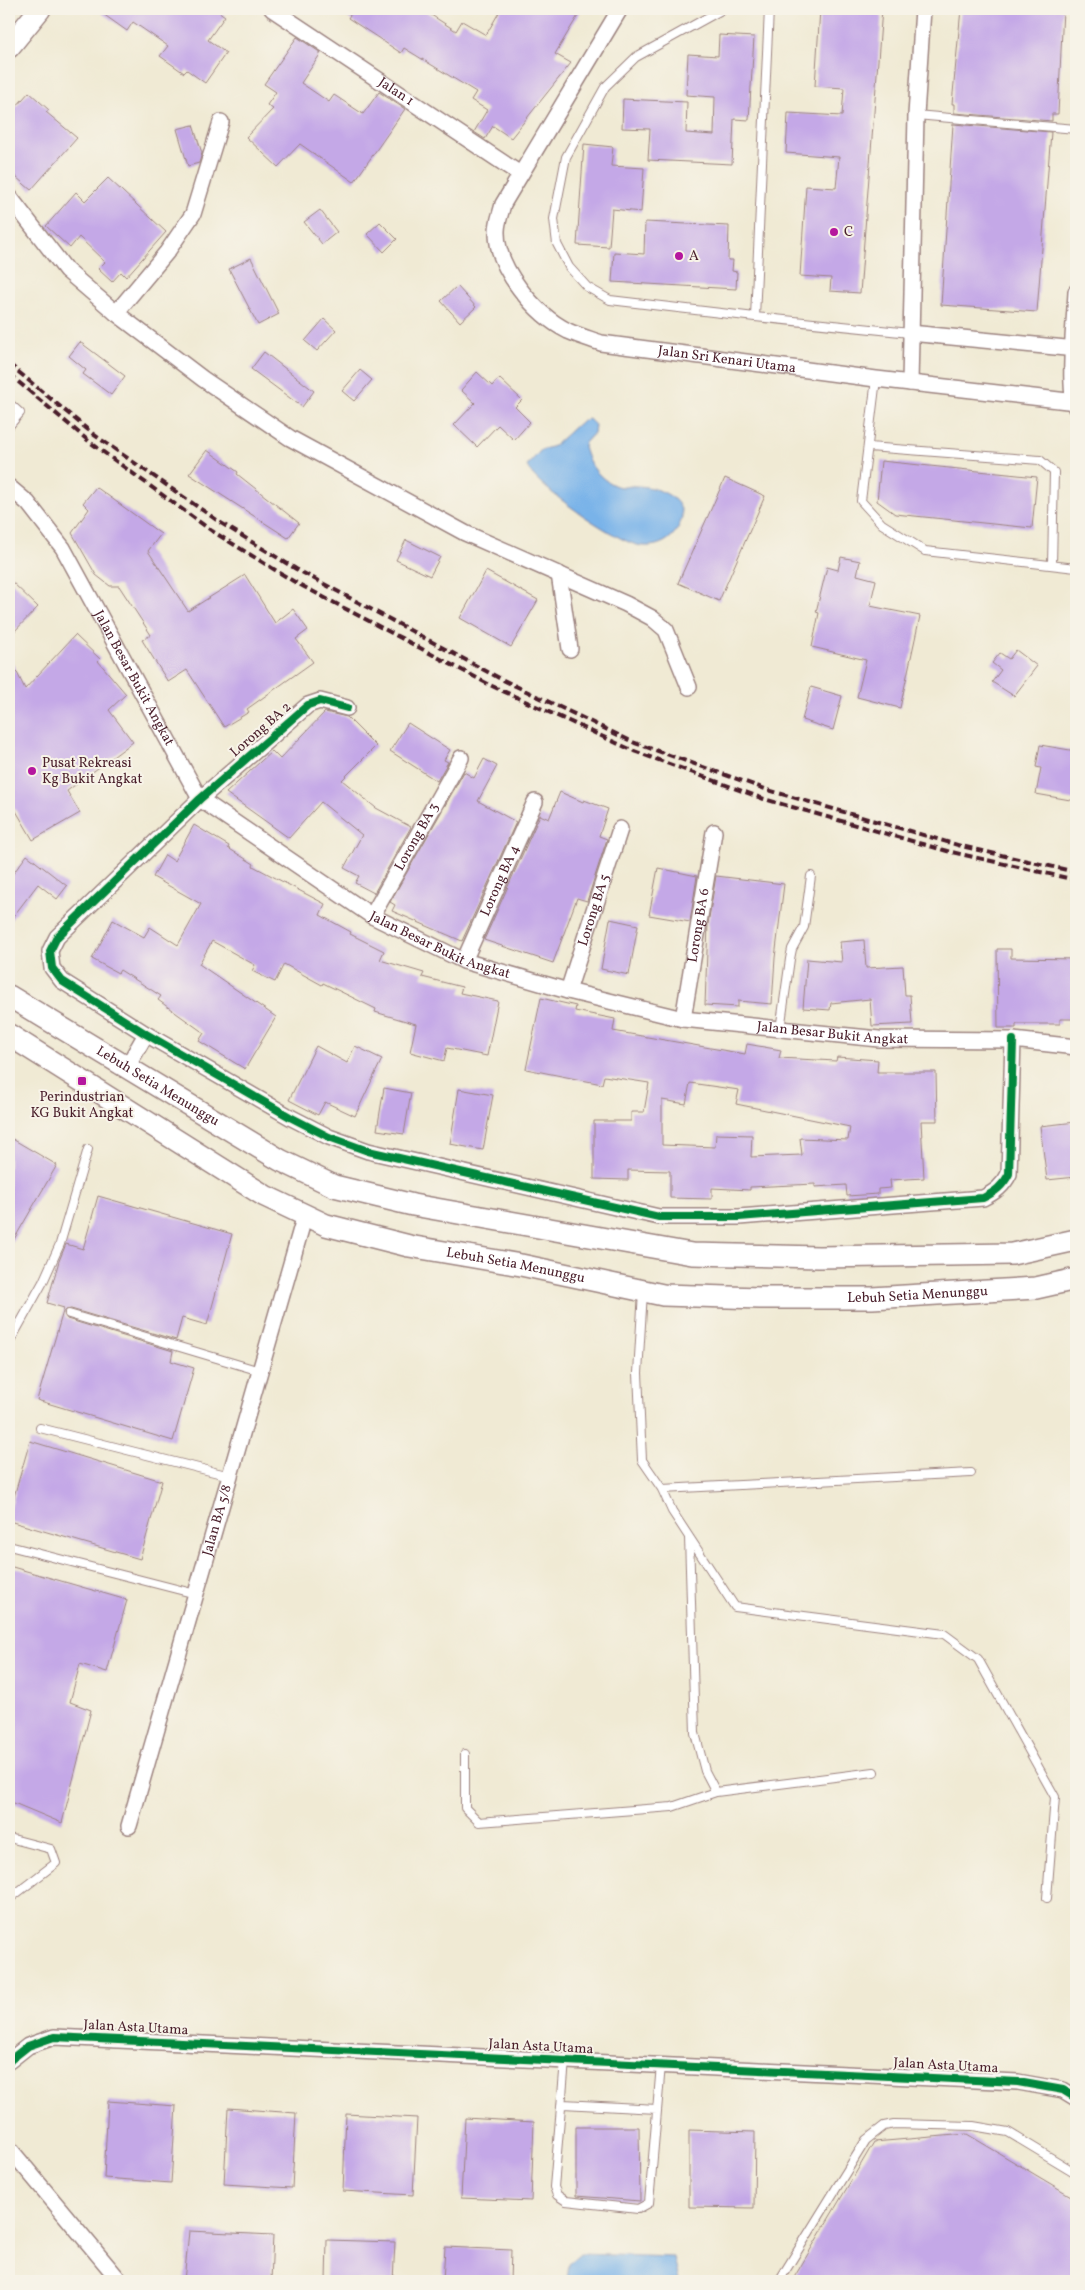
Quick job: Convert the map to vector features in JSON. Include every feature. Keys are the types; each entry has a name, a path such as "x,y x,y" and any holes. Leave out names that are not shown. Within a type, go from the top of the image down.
{"street":[{"path":"9,47 40,9"},
{"name":"Jalan 1","path":"272,9 520,174"},
{"name":"Jalan Sri Kenari Utama","path":"620,9 503,204 497,231 502,258 518,286 540,312 568,330 601,343 1075,404"},
{"path":"910,383 916,114 923,9"},
{"path":"116,314 168,252 193,214 221,122"},
{"path":"9,196 66,270 116,314 203,379 290,438 465,533 652,618 666,630 689,687"},
{"path":"1075,404 1076,292"},
{"path":"910,333 1075,349"},
{"name":"Jalan Besar Bukit Angkat","path":"9,486 28,503 63,548 200,799 372,916 464,961 568,991 683,1019 879,1039 1013,1040 1076,1047"},
{"path":"558,574 570,649"},
{"name":"Lorong BA 2","path":"347,708 320,701 308,705 200,799 57,937 50,951 52,968 62,981 146,1034 290,1118 329,1137 368,1151 659,1216 748,1216 983,1198 995,1192 1004,1184 1009,1174 1013,1040"},
{"name":"Lorong BA 3","path":"372,916 461,758"},
{"name":"Lorong BA 4","path":"464,961 535,802"},
{"name":"Lorong BA 5","path":"568,991 620,829"},
{"name":"Lorong BA 6","path":"683,1019 714,832"},
{"name":"Lebuh Setia Menunggu","path":"9,996 280,1160 334,1186 413,1205 692,1254 819,1257 1012,1254 1076,1240"},
{"path":"127,1067 146,1034"},
{"name":"Lebuh Setia Menunggu","path":"9,1035 265,1196 326,1226 409,1246 521,1265 663,1295 760,1298 872,1298 1036,1288 1076,1279"},
{"name":"Jalan BA 5/8","path":"129,1826 305,1215"},
{"name":"Jalan Asta Utama","path":"9,2061 28,2046 54,2037 1018,2082 1063,2090 1076,2098"},
{"path":"9,2148 120,2281"}],"lane":[{"path":"723,9 636,57 605,86 566,157 554,219 557,244 569,267 587,287 610,300 910,333"},
{"path":"755,317 769,9"},
{"path":"916,114 1076,129"},
{"path":"876,379 861,501 882,524 925,551 1076,568"},
{"path":"9,403 20,413 9,426"},
{"path":"869,447 1040,460 1047,464 1054,472 1052,565"},
{"path":"780,1030 792,949 804,927 811,876"},
{"path":"9,1343 43,1282 60,1244 88,1148"},
{"path":"643,1290 638,1373 642,1460 662,1489 672,1511 734,1607 944,1634 978,1659 1055,1797 1047,1898"},
{"path":"69,1314 260,1371"},
{"path":"40,1428 230,1476"},
{"path":"662,1489 971,1473"},
{"path":"689,1537 695,1733 705,1771 716,1792"},
{"path":"9,1546 196,1594"},
{"path":"465,1754 465,1808 478,1822 672,1806 716,1792 874,1772"},
{"path":"9,1838 51,1849 56,1863 9,1899"},
{"path":"565,2061 563,2104 554,2187 557,2195 566,2201 638,2209 649,2202 660,2065"},
{"path":"563,2104 657,2109"},
{"path":"779,2281 866,2140 884,2126 894,2124 992,2128 1008,2132 1076,2173"}],"water":[{"path":"589,419 595,425 594,433 584,444 585,451 591,464 601,477 621,487 643,486 658,490 672,497 677,502 681,509 681,521 674,534 665,542 651,546 642,546 626,541 577,511 544,486 527,466 541,450 554,446 580,422"},
{"path":"580,2254 674,2257 679,2281 567,2281 569,2264"}],"building":[{"path":"96,9 215,9 225,16 208,40 226,53 205,83 187,70 184,73 160,56 168,46 133,22 127,31"},
{"path":"354,9 422,9 456,31 462,21 486,35 501,9 582,9 555,54 571,63 511,138 493,126 485,139 474,132 487,110 471,100 476,92 404,48 401,53 348,18"},
{"path":"820,9 882,9 860,293 830,291 831,278 800,276 806,186 836,188 839,157 786,153 788,113 842,116 844,88 815,86"},
{"path":"961,9 1063,9 1058,114 1052,114 1052,121 954,113 954,104 952,104"},
{"path":"719,35 754,37 749,120 734,119 732,164 648,160 650,129 622,128 623,99 687,102 686,133 714,135 715,97 686,95 688,54 718,56"},
{"path":"297,37 321,53 301,83 329,102 334,95 363,114 379,92 405,109 354,182 300,144 278,167 246,137 273,109 267,105 276,92 264,84"},
{"path":"29,92 49,110 46,112 77,138 31,190 9,171 9,115"},
{"path":"953,124 1051,132 1037,312 941,305"},
{"path":"193,125 202,153 199,163 188,166 177,129"},
{"path":"584,144 613,147 611,166 644,168 641,212 612,209 609,247 577,245"},
{"path":"108,178 166,232 126,277 121,272 112,282 98,269 105,262 79,237 70,248 46,226 76,192 85,201"},
{"path":"320,210 337,232 322,244 304,222"},
{"path":"380,222 397,239 384,252 367,234"},
{"name":"A","path":"645,222 729,226 728,260 733,260 732,271 737,272 736,289 612,282 614,252 644,254"},
{"path":"251,258 279,314 258,325 229,269"},
{"path":"457,286 476,307 460,322 441,301"},
{"path":"324,319 336,330 317,351 305,341"},
{"path":"80,342 125,376 111,395 83,374 86,370 69,356"},
{"path":"264,352 314,391 302,407 251,369"},
{"path":"360,370 372,380 354,401 342,391"},
{"path":"477,372 492,386 499,378 522,400 515,407 530,422 514,440 498,425 477,447 454,425 475,403 461,390"},
{"path":"207,450 238,472 237,474 299,523 288,538 189,474"},
{"path":"881,461 1037,477 1032,528 895,514 877,501"},
{"path":"725,478 765,496 719,601 678,583"},
{"path":"96,487 161,534 148,551 188,611 245,575 275,623 293,609 308,630 296,639 313,662 247,709 249,712 224,727 187,670 168,682 142,640 151,635 119,586 110,586 96,575 72,533 89,509 83,503"},
{"path":"406,540 440,557 430,576 396,560"},
{"path":"841,557 860,561 857,575 876,580 870,606 920,616 900,708 857,697 866,660 812,647 819,613 816,612 827,567 838,570"},
{"path":"486,571 538,600 511,647 460,618"},
{"path":"9,579 38,607 9,637"},
{"path":"75,635 100,659 98,661 126,694 109,710 133,742 67,791 80,813 33,840 9,799 9,656 25,689"},
{"path":"1016,650 1037,666 1014,696 992,682 1001,670 992,663 1000,653 1009,659"},
{"path":"811,687 842,696 833,730 802,720"},
{"path":"325,712 347,717 376,746 342,780 376,808 411,827 374,893 355,883 359,876 344,868 362,835 321,802 289,838 226,793 272,751 280,759"},
{"path":"408,723 450,750 444,760 448,762 437,781 390,751"},
{"path":"1040,745 1076,751 1076,801 1036,794 1041,768 1036,767"},
{"path":"484,759 497,766 478,801 516,822 462,941 392,911 395,905 390,902 464,772 474,778"},
{"path":"560,792 583,802 584,800 608,809 599,836 607,839 587,901 577,898 553,963 484,940 540,815 549,819"},
{"path":"194,825 229,846 228,848 254,864 253,866 325,904 320,915 351,932 350,934 384,951 380,960 424,973 422,977 462,987 460,993 498,1001 487,1056 447,1048 444,1061 410,1052 416,1024 375,1012 376,1009 323,983 322,985 284,964 275,982 252,971 255,965 212,941 199,964 276,1017 245,1069 199,1041 204,1033 158,1000 161,996 120,970 118,973 92,959 113,920 144,937 150,927 178,945 201,904 153,877 165,855 174,861"},
{"path":"27,855 67,886 57,899 38,884 9,922 9,879"},
{"path":"658,868 697,876 690,922 649,915"},
{"path":"716,876 784,884 775,958 772,1004 738,1001 738,1007 705,1005 708,924"},
{"path":"610,919 638,925 629,975 601,969"},
{"path":"864,940 866,968 903,966 905,995 910,995 912,1024 872,1026 870,999 831,1003 830,1010 803,1008 807,959 842,962 840,942"},
{"path":"997,949 1011,949 1011,958 1076,959 1076,1019 1060,1019 1060,1024 1016,1024 1016,1028 998,1028"},
{"path":"541,998 576,1006 575,1011 615,1019 613,1031 745,1054 747,1044 781,1050 779,1058 836,1061 837,1057 878,1060 877,1072 936,1072 937,1121 921,1121 924,1178 890,1180 891,1188 878,1189 878,1194 847,1196 846,1185 815,1187 815,1184 750,1187 750,1190 712,1188 712,1199 670,1198 670,1171 628,1170 628,1180 594,1179 594,1121 631,1121 631,1112 644,1112 649,1083 604,1076 602,1084 526,1069","holes":["690,1083 739,1090 736,1104 850,1127 848,1140 800,1138 802,1155 751,1157 752,1135 716,1134 715,1147 662,1145 662,1100 686,1104"]},
{"path":"316,1046 347,1063 355,1046 382,1059 355,1116 325,1102 318,1115 289,1100"},
{"path":"384,1088 411,1093 404,1134 377,1130"},
{"path":"459,1089 493,1095 483,1150 450,1144"},
{"path":"1076,1122 1076,1177 1047,1180 1040,1126"},
{"path":"9,1137 57,1165 9,1248"},
{"path":"98,1196 232,1234 207,1325 182,1318 176,1340 71,1309 66,1310 64,1313 67,1319 173,1351 171,1361 194,1368 173,1441 37,1400 64,1308 47,1303 59,1261 66,1244 83,1249"},
{"path":"30,1441 162,1481 140,1559 9,1521 9,1514"},
{"path":"9,1566 127,1600 107,1672 80,1664 70,1702 91,1710 62,1823 9,1801"},
{"path":"108,2101 176,2106 171,2183 104,2178"},
{"path":"228,2108 296,2113 292,2188 224,2184"},
{"path":"346,2114 417,2118 413,2195 343,2191"},
{"path":"465,2118 534,2122 531,2201 461,2198"},
{"path":"576,2127 639,2127 640,2201 576,2196"},
{"path":"689,2130 755,2132 754,2208 689,2207"},
{"path":"967,2134 1076,2199 1076,2281 792,2281 874,2142"},
{"path":"189,2231 273,2235 271,2281 184,2281"},
{"path":"327,2240 395,2242 393,2281 326,2281"},
{"path":"445,2247 511,2250 510,2281 443,2281"}],"railway":[{"path":"9,364 93,434 221,523 296,569 501,679 635,743 768,790 961,846 1076,872"},
{"path":"9,374 91,443 212,531 293,581 492,686 634,751 764,799 947,851 1076,880"}],"cycle path":[{"path":"347,708 320,701 308,705 200,799 57,937 50,951 52,968 62,981 146,1034 290,1117 329,1137 368,1151 659,1217 739,1217 983,1198 998,1188 1009,1174 1013,1040"},
{"path":"9,2061 28,2046 54,2037 1018,2082 1063,2090 1076,2098"}],"place":[{"name":"C","path":"834,232"},
{"name":"A","path":"679,256"},
{"name":"Pusat Rekreasi Kg Bukit Angkat","path":"32,771"},
{"name":"Perindustrian KG Bukit Angkat","path":"82,1081"}]}
